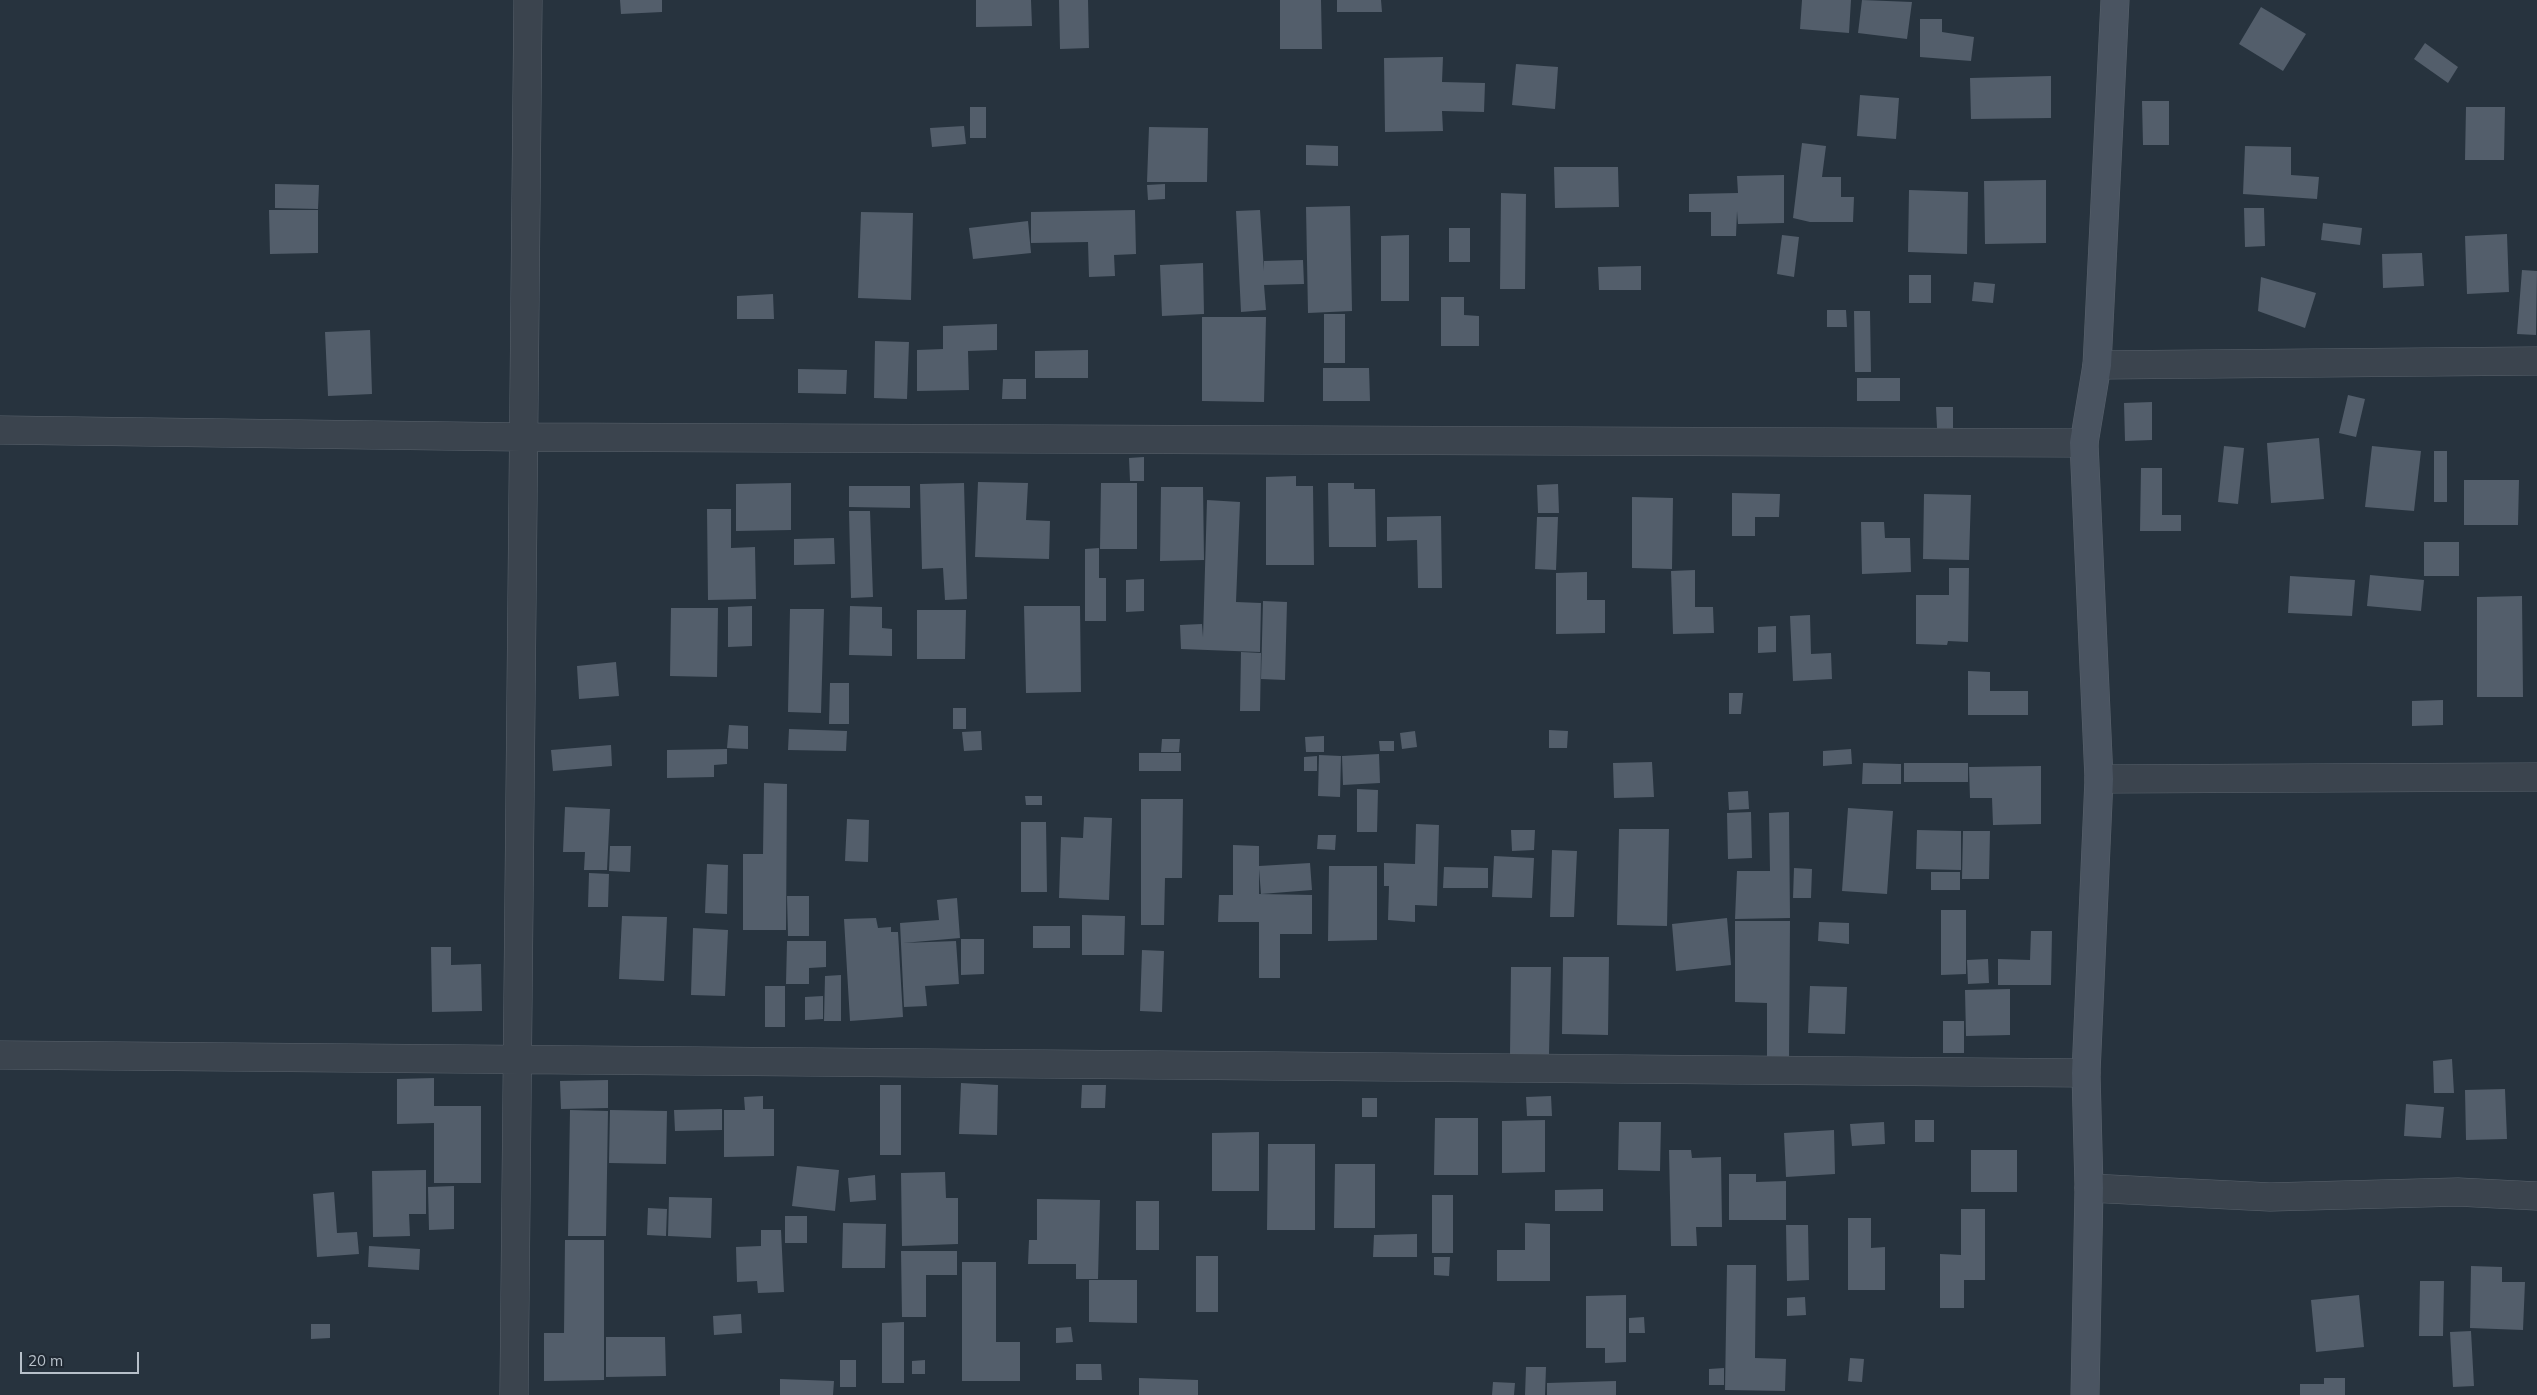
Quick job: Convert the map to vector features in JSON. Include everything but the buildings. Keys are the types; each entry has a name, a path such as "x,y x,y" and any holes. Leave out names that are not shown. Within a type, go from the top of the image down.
{"street":[{"path":"514,1395 522,437 528,0"},
{"path":"2085,1395 2089,1188 2086,1073 2099,779 2084,443 2097,365 2115,0"},
{"path":"2097,365 2537,361"},
{"path":"0,430 522,437 2084,443"},
{"path":"2099,779 2537,777"},
{"path":"0,1055 2086,1073"},
{"path":"2089,1188 2270,1197 2458,1192 2537,1196"}]}
